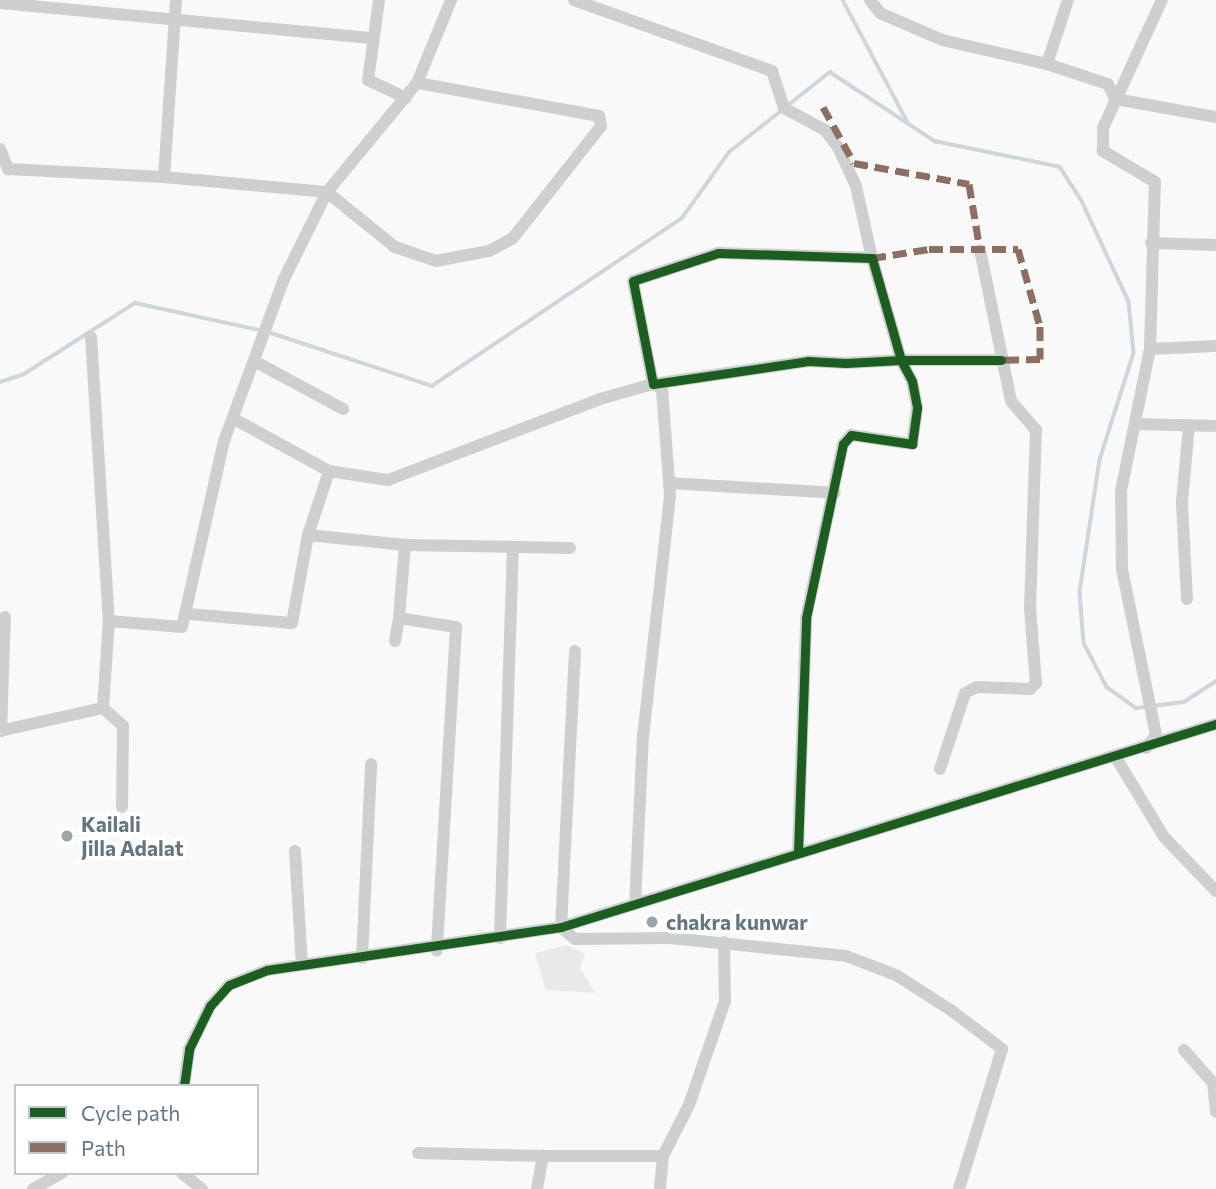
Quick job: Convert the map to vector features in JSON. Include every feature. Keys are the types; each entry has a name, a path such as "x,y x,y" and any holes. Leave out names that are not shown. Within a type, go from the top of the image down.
{"street":[{"path":"164,177 176,0"},
{"path":"379,0 370,38 368,80 406,98"},
{"path":"109,621 182,627 189,614 206,506 284,279 327,192 418,83 451,0"},
{"path":"574,0 772,71 784,108 825,130 838,147 856,186 901,360 917,407 915,441 847,436 806,618 797,852"},
{"path":"870,0 880,13 942,40 1046,64 1108,84 1115,99"},
{"path":"1046,64 1068,0"},
{"path":"1145,748 1156,735 1140,646 1122,569 1121,491 1150,349 1151,243 1155,182 1103,150 1115,99 1162,0"},
{"path":"0,4 370,38"},
{"path":"0,149 8,169 164,177 327,192 395,247 436,261 489,251 513,238 601,126 599,116 418,83"},
{"path":"1115,99 1216,117"},
{"path":"1151,243 1216,245"},
{"path":"940,769 947,734 965,693 977,687 1030,689 1036,683 1030,609 1036,430 1011,401 980,250"},
{"path":"635,904 643,735 669,483 662,389 653,384 632,286 638,275 718,253 873,258"},
{"path":"91,337 109,621 103,708"},
{"path":"1150,349 1216,346"},
{"path":"236,420 329,471 388,480 653,384 808,361 1001,360"},
{"path":"256,362 343,409"},
{"path":"1136,424 1216,426"},
{"path":"1187,599 1182,502 1189,425"},
{"path":"189,614 292,623 309,536 329,471"},
{"path":"669,483 835,493"},
{"path":"309,536 405,545 570,548"},
{"path":"395,641 400,618 405,545"},
{"path":"500,938 513,547"},
{"path":"5,617 1,731 103,708"},
{"path":"400,618 456,627 437,950"},
{"path":"561,927 575,651"},
{"path":"103,708 123,726 122,807"},
{"path":"184,1084 196,1030 229,985 267,970 437,950 561,927 1216,724"},
{"path":"1115,756 1164,837 1216,891"},
{"path":"362,958 371,764"},
{"path":"295,851 302,965"},
{"path":"561,927 575,939 724,942 846,956 896,975 1002,1049 960,1189"},
{"path":"660,1189 663,1156 689,1105 725,1001 724,942"},
{"path":"1184,1050 1213,1083 1216,1112"},
{"path":"418,1153 663,1156"},
{"path":"537,1189 543,1156"},
{"path":"33,1189 58,1175"},
{"path":"184,1175 202,1189"}],"shaded area":[{"path":"567,945 585,954 580,968 595,993 546,990 535,953"}],"waterway":[{"path":"843,0 907,121"},
{"path":"787,106 830,72 936,142"},
{"path":"0,382 24,374 135,303 265,331 432,386 682,218 729,152 781,111"},
{"path":"935,141 1060,167 1081,199 1129,302 1134,353 1100,460 1080,593 1084,643 1107,687 1136,708 1184,702 1216,681"}],"marked path":[{"path":"823,107 854,163 969,184 980,250"},
{"path":"872,258 929,249 1018,249 1040,326 1040,359 1001,360"}],"cycle path":[{"path":"798,852 806,618 843,444 851,435 912,444 917,407 912,381 901,360 872,258 718,253 633,281 653,384 808,361 846,363 901,360 1001,360"},
{"path":"184,1084 189,1049 210,1006 229,985 267,970 561,927 1216,724"}],"place":[{"name":"Kailali Jilla Adalat","path":"67,836"},
{"name":"chakra kunwar","path":"652,922"}]}
